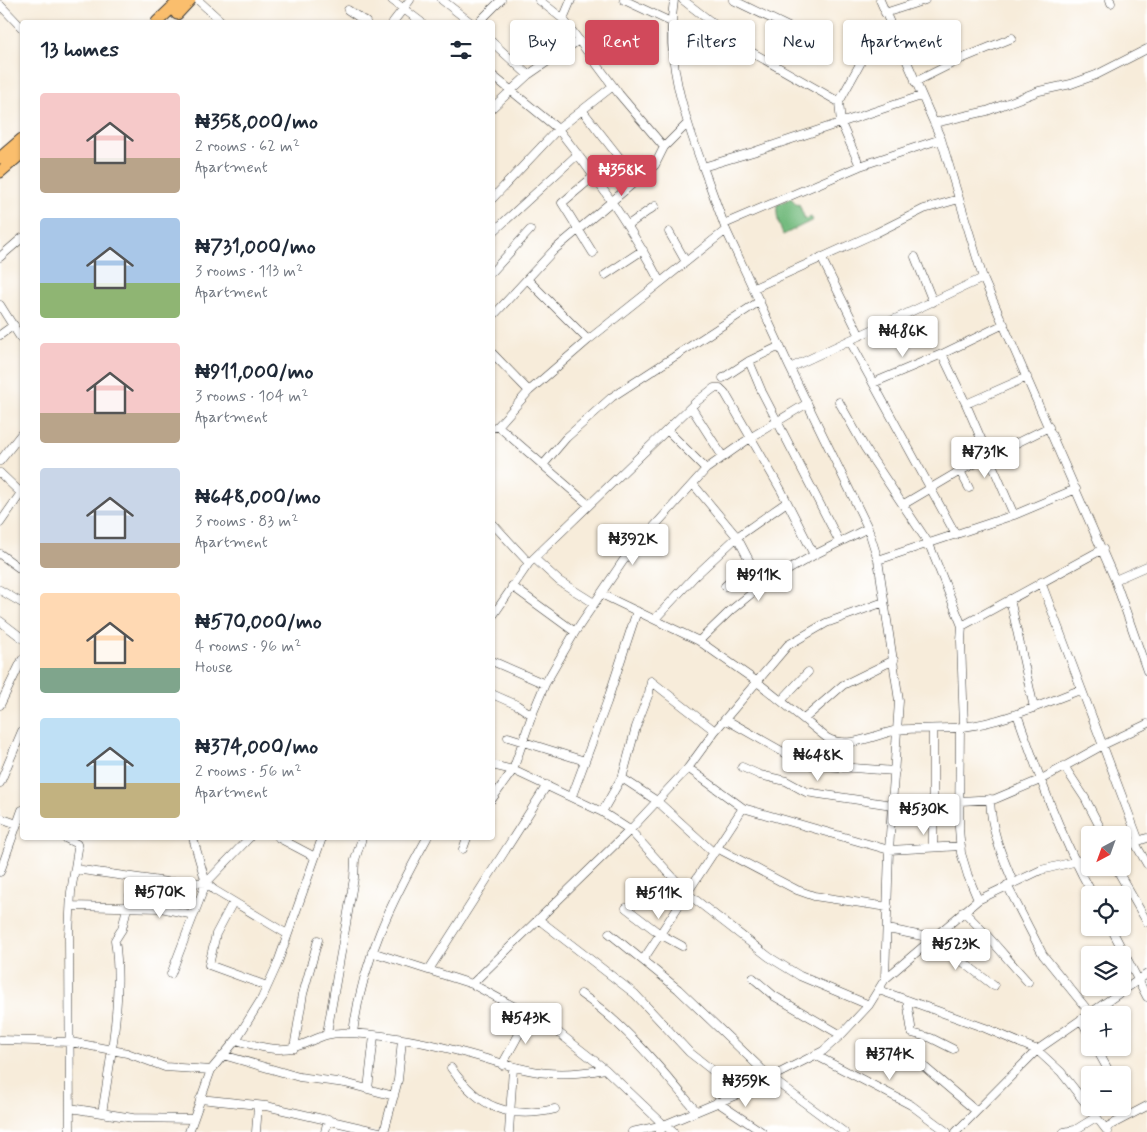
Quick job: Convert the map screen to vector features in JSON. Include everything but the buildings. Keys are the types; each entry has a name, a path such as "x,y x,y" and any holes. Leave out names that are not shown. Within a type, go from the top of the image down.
{"highway":[{"path":"160,20 180,0"},
{"path":"171,20 190,0"},
{"path":"0,158 20,141"},
{"path":"0,172 20,155"}],"street":[{"path":"198,0 220,20"},
{"path":"392,0 419,20"},
{"path":"395,20 410,0"},
{"path":"442,0 467,20"},
{"path":"481,20 501,0"},
{"path":"538,0 563,19 613,86 664,147"},
{"path":"563,19 571,0"},
{"path":"624,0 669,21"},
{"path":"671,20 674,0"},
{"path":"683,0 738,44 839,102"},
{"path":"733,0 774,20"},
{"path":"880,0 940,139 983,278 1115,580 1147,672"},
{"path":"885,13 925,0"},
{"path":"0,5 20,26"},
{"path":"348,10 363,20"},
{"path":"915,82 961,59 1012,38"},
{"path":"495,105 528,75 579,40"},
{"path":"495,45 528,75"},
{"path":"934,124 987,111 1039,91 1071,84 1096,75 1147,49"},
{"path":"632,1132 662,1128 772,1078 816,1055 841,1035 869,1005 880,990 885,979 889,850 898,730 899,701 894,660 878,560 868,528 806,404 725,227 687,124 675,65"},
{"path":"859,65 839,102 842,123 860,166"},
{"path":"495,77 558,129 628,225 660,282"},
{"path":"495,196 558,129 613,86"},
{"path":"702,166 842,123 921,96"},
{"path":"582,110 637,180"},
{"path":"495,314 577,228 655,165 664,147 687,124"},
{"path":"589,505 495,427 529,391 588,340 686,262 725,227 860,166 940,139"},
{"path":"495,230 578,154"},
{"path":"593,253 562,203 594,176"},
{"path":"754,288 876,233 924,209 959,199"},
{"path":"628,225 655,206"},
{"path":"495,269 530,230"},
{"path":"669,232 686,262"},
{"path":"0,258 20,240"},
{"path":"605,275 643,250"},
{"path":"915,256 933,302"},
{"path":"821,257 860,336"},
{"path":"790,368 983,278"},
{"path":"527,279 588,340"},
{"path":"543,465 566,438 612,396 760,301"},
{"path":"0,305 18,326 0,335"},
{"path":"873,383 942,354 1004,324"},
{"path":"850,341 956,535"},
{"path":"723,378 749,361 780,346"},
{"path":"942,354 1014,515"},
{"path":"495,356 529,391"},
{"path":"749,361 839,541"},
{"path":"966,404 1027,377"},
{"path":"495,612 512,586 532,561 691,407 714,388 720,388 750,438 787,502 814,555"},
{"path":"839,402 865,448 929,544 962,626 961,846 968,876 978,900"},
{"path":"495,795 512,770 532,714 546,684 575,632 623,560 706,469 750,438 806,404"},
{"path":"691,407 723,457"},
{"path":"904,504 960,471 1049,426"},
{"path":"667,430 706,469"},
{"path":"0,461 20,436"},
{"path":"960,471 969,488"},
{"path":"0,474 20,491"},
{"path":"693,484 737,537 762,585"},
{"path":"878,560 1014,515 1076,489"},
{"path":"0,523 20,496"},
{"path":"655,619 737,537 787,502"},
{"path":"495,526 532,561 594,603"},
{"path":"699,641 730,611 762,585 839,541 868,528"},
{"path":"962,626 1102,549"},
{"path":"0,554 20,569"},
{"path":"725,586 751,564"},
{"path":"1115,580 1147,566"},
{"path":"1041,582 1080,690 1140,841 1147,864"},
{"path":"512,586 575,632"},
{"path":"0,590 20,601"},
{"path":"601,594 699,641 756,681 827,738 836,742 863,740 898,730 962,727 1017,714 1080,690"},
{"path":"1010,599 1034,708"},
{"path":"472,984 630,830 688,768 715,731 788,645 808,632 843,616 884,602"},
{"path":"572,796 607,702 637,611"},
{"path":"0,622 20,637"},
{"path":"804,719 843,685 894,660"},
{"path":"495,662 546,684"},
{"path":"0,705 20,664"},
{"path":"781,701 808,672"},
{"path":"602,812 622,778 636,727 649,693 651,681 715,731"},
{"path":"495,695 532,714"},
{"path":"1017,714 1040,780 1075,863 1088,886"},
{"path":"725,719 799,761 811,765 894,770"},
{"path":"742,766 760,775 786,781 806,792 892,805 990,799 1007,795 1040,780 1103,744 1147,724"},
{"path":"932,729 933,847"},
{"path":"0,784 20,736"},
{"path":"508,737 523,740 585,761"},
{"path":"495,766 512,770 547,785 602,812 630,830 688,894 769,957 800,976 869,1005"},
{"path":"1064,766 1085,798 1099,826"},
{"path":"688,768 743,808 889,850 961,846"},
{"path":"622,778 657,801 716,851 796,890 814,896 888,907"},
{"path":"430,968 547,785"},
{"path":"990,799 991,819 996,841 1010,884 1043,955 1084,1006"},
{"path":"643,960 743,808"},
{"path":"0,818 19,821 0,872"},
{"path":"69,840 77,844 71,906 70,1132"},
{"path":"194,840 206,883"},
{"path":"172,974 206,883 247,840"},
{"path":"283,840 315,857"},
{"path":"189,1132 211,1070 236,1040 268,986 321,840"},
{"path":"327,1033 354,878 355,860 361,840"},
{"path":"353,1034 359,994 372,952 398,890 426,840"},
{"path":"463,849 466,840"},
{"path":"885,979 978,900 1041,870 1081,861"},
{"path":"75,869 134,878 206,883 233,902 288,934"},
{"path":"1121,876 1147,922"},
{"path":"102,1113 112,1051 118,959 115,940 122,929 134,878"},
{"path":"233,902 216,934 209,965 268,986"},
{"path":"71,906 161,908 194,915"},
{"path":"626,908 660,934 682,946"},
{"path":"963,911 988,934 1028,982"},
{"path":"538,919 635,994 689,1052 717,1074 736,1094"},
{"path":"888,930 932,938 994,986"},
{"path":"609,933 678,989 772,1078 844,1132"},
{"path":"1115,936 1147,997"},
{"path":"294,1048 303,994 318,940"},
{"path":"372,952 430,968 472,984 530,1014 585,1051 662,1128 673,1132"},
{"path":"1100,1006 1147,974"},
{"path":"753,978 774,996 841,1035"},
{"path":"880,990 1037,1050 1061,1072 1107,1130 1147,1106"},
{"path":"581,994 601,1008 648,1054 696,1111"},
{"path":"907,1000 912,1033 931,1038 954,1049"},
{"path":"502,1065 530,1014"},
{"path":"956,1132 1037,1050 1080,1020"},
{"path":"236,1040 281,1049 294,1048 327,1033 353,1034 402,1040 455,1050 513,1068 559,1075 605,1069"},
{"path":"368,1089 374,1036"},
{"path":"0,1040 71,1042 142,1057 165,1067 211,1070"},
{"path":"384,1132 398,1080 402,1040"},
{"path":"223,1055 299,1078 345,1083 394,1096"},
{"path":"816,1055 911,1105 947,1132"},
{"path":"921,1064 976,1111"},
{"path":"451,1068 467,1088 486,1104 501,1111 555,1109"},
{"path":"509,1132 513,1068"},
{"path":"200,1099 258,1106 328,1119 379,1132"},
{"path":"717,1102 762,1132"},
{"path":"256,1132 258,1106"},
{"path":"70,1108 133,1118 193,1119"},
{"path":"1064,1132 1075,1130 1096,1117"},
{"path":"325,1132 328,1119"}],"green space":[{"path":"791,198 797,205 799,204 805,219 811,217 813,220 783,235 778,220 777,205"}]}
